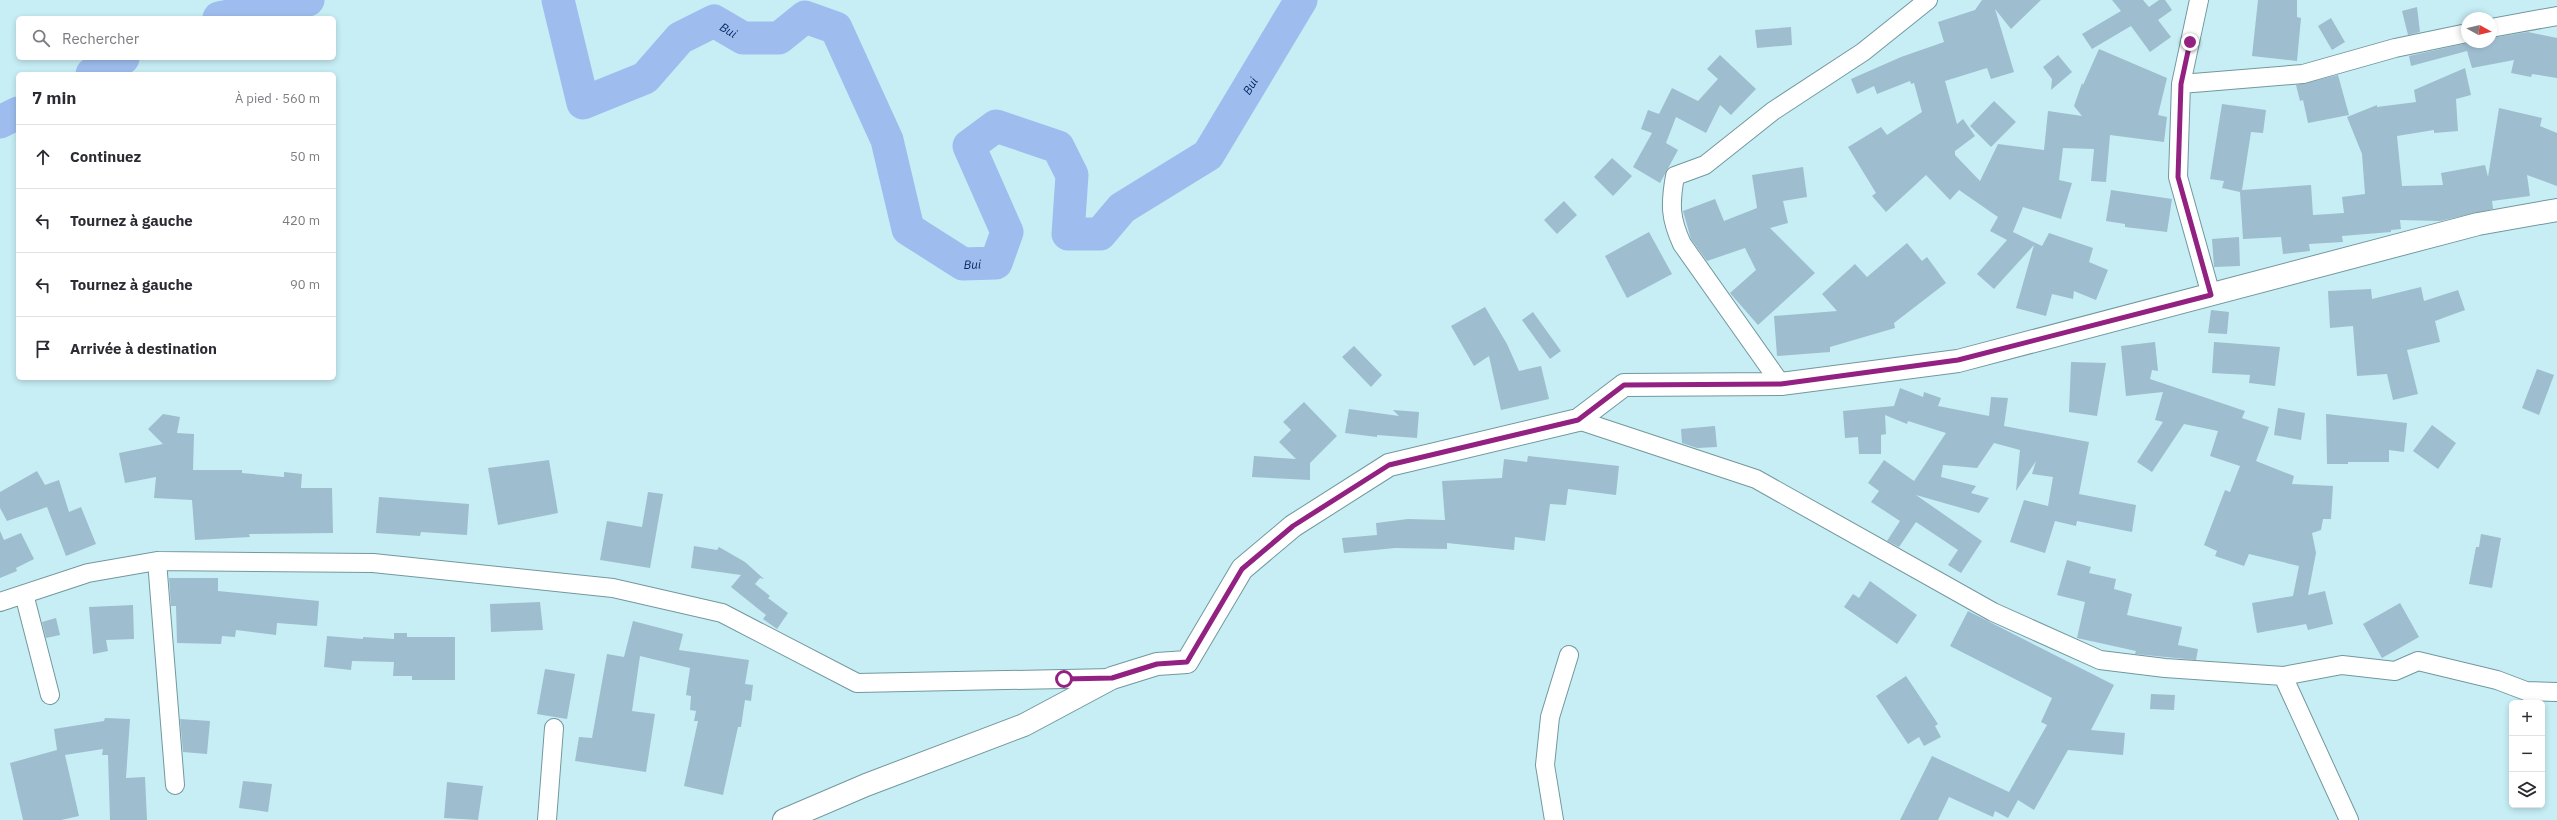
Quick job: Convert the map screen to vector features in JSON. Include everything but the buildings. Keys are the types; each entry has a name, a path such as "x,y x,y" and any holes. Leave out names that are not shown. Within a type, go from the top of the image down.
{"street":[{"path":"1781,384 1682,244 1672,222 1671,201 1675,176 1705,165 1773,111 1863,52 1928,0"},
{"path":"2200,0 2181,84 2178,177 2211,295"},
{"path":"2497,27 2557,16"},
{"path":"2181,84 2303,74 2395,48 2461,34"},
{"path":"784,820 866,785 1024,725 1112,678 1157,664 1187,662 1242,569 1293,526 1389,465 1578,420 1624,385 1781,384 1958,360 2478,224 2557,210"},
{"path":"1578,420 1756,479 1993,612 2100,660 2165,668 2283,676 2342,665 2395,671 2418,661 2497,680 2526,691 2557,692"},
{"path":"0,602 88,573 157,561 373,563 613,588 722,613 856,683 1112,678"},
{"path":"157,561 175,784"},
{"path":"24,594 50,695"},
{"path":"1554,820 1545,765 1550,717 1569,655"},
{"path":"2283,676 2349,820"},
{"path":"547,820 554,728"}],"waterway":[{"name":"Bui","path":"229,16 308,0"},
{"name":"Bui","path":"558,0 583,103 645,78 680,38 714,21 743,38 779,38 805,17 836,28 887,140 908,229 963,264 996,263 1007,232 969,146 996,126 1058,147 1072,175 1068,234 1100,234 1122,208 1208,155 1301,0"},
{"name":"Bui","path":"96,72 119,60"},
{"name":"Bui","path":"0,122 16,114"}],"route":[{"path":"1064,679 1112,678 1157,664 1187,662 1242,569 1293,526 1389,465 1578,420 1624,385 1781,384 1958,360 2211,295 2178,177 2177,144 2181,84 2190,42"}]}
